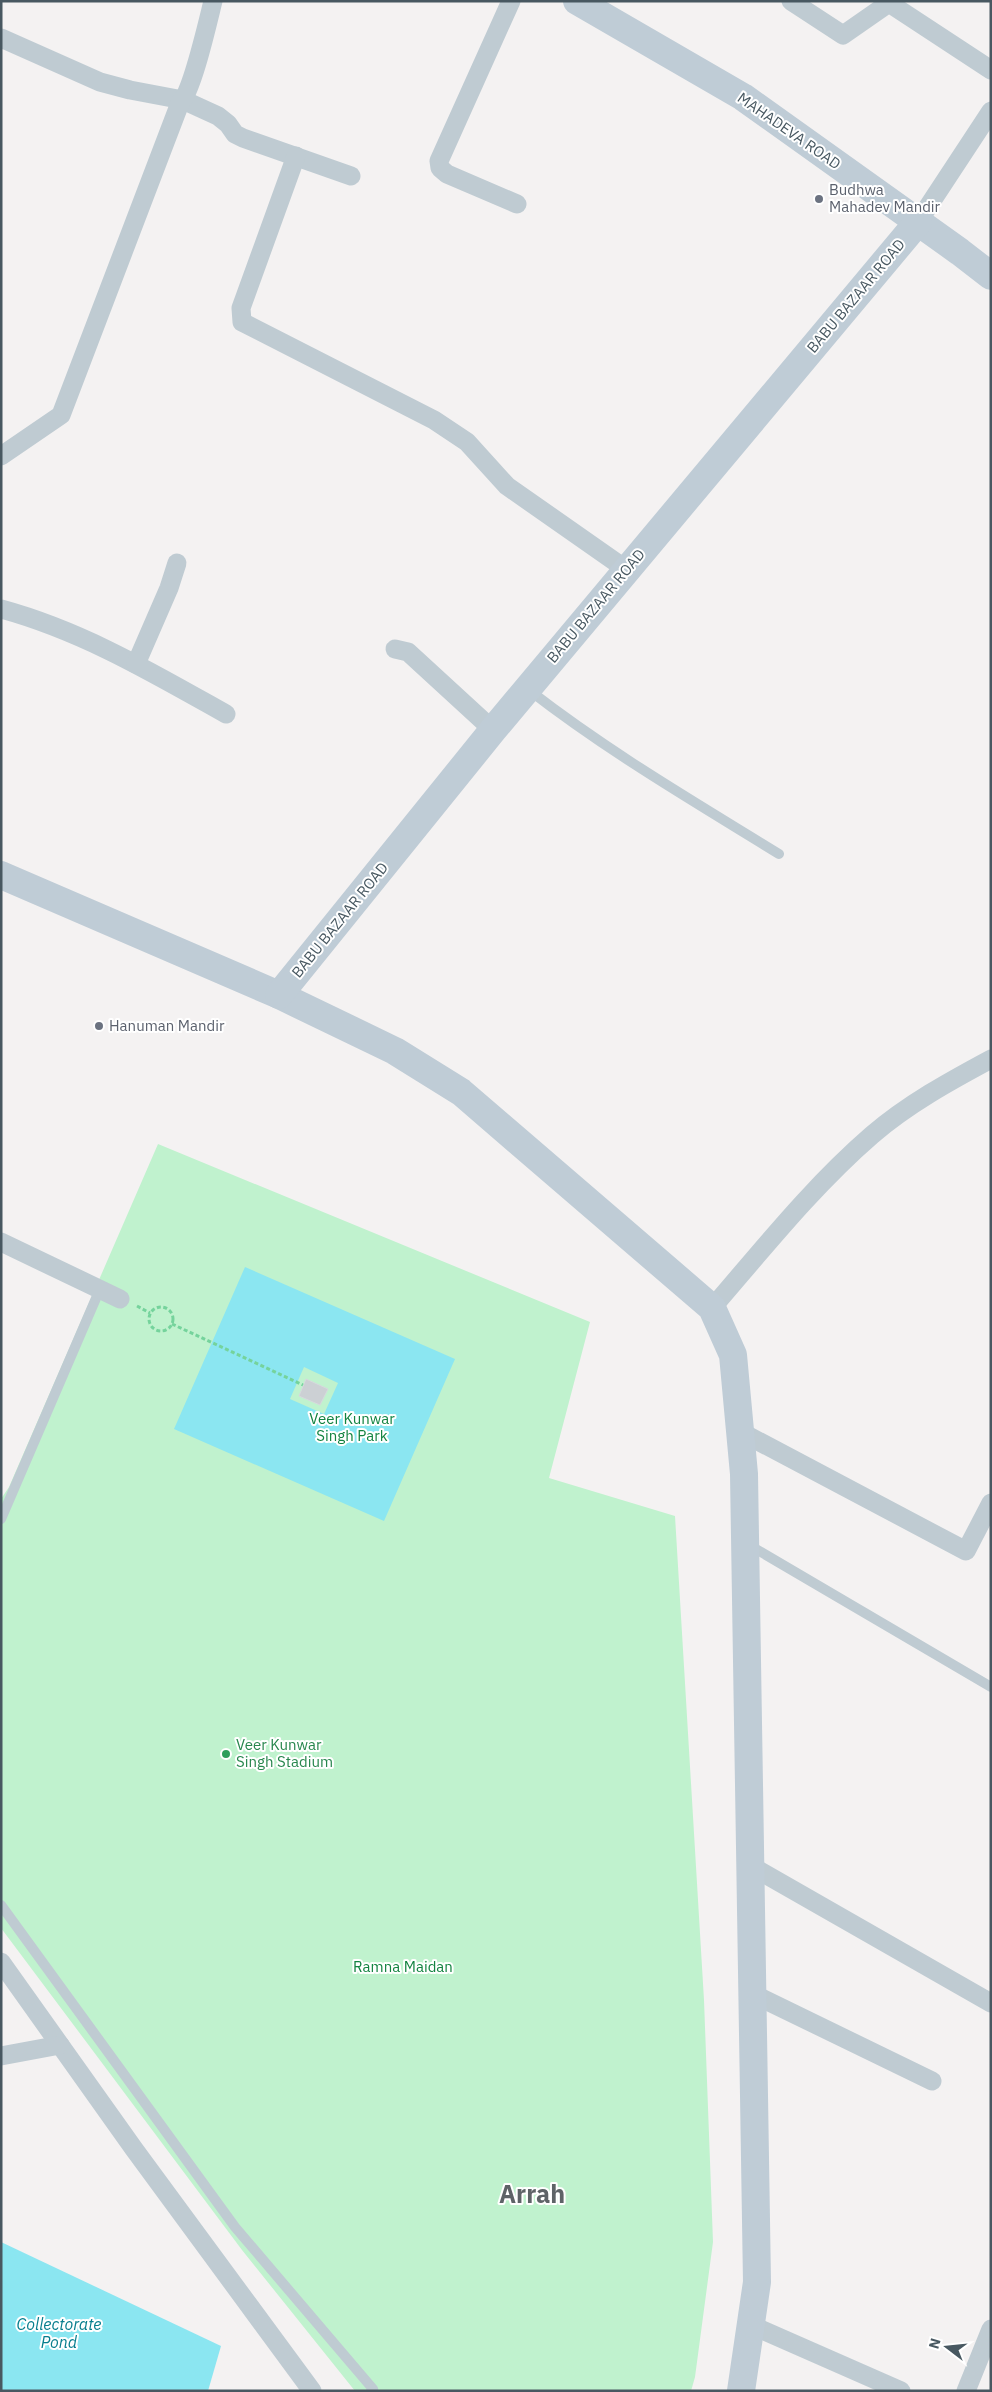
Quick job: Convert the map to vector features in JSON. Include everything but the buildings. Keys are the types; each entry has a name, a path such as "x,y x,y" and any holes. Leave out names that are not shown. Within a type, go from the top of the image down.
{"street":[{"path":"1,456 62,414 180,103 183,100 214,1"},
{"path":"511,1 439,161 440,168 447,174 518,204"},
{"name":"MAHADEVA ROAD","path":"577,1 743,97 991,276"},
{"path":"791,1 843,35 889,3 991,70"},
{"path":"1,38 100,82 183,100 218,116 228,124 235,134 243,138 351,176"},
{"path":"918,222 991,111"},
{"path":"296,156 241,308 242,322 434,420 457,434 475,450 507,486 627,570"},
{"name":"BABU BAZAAR ROAD","path":"279,995 493,730 918,222"},
{"path":"136,664 170,588 176,563"},
{"path":"1,609 59,627 104,646 226,714"},
{"path":"395,649 408,652 493,730"},
{"path":"1,875 279,995 396,1051 461,1092 712,1308 733,1355 744,1474 746,1544 757,2282 741,2391"},
{"path":"712,1308 821,1184 872,1135 907,1107 991,1058"},
{"path":"1,1242 120,1298"},
{"path":"741,1432 966,1551 991,1503"},
{"path":"751,1866 991,2003"},
{"path":"1,1962 312,2391"},
{"path":"753,1994 932,2081"},
{"path":"1,2056 60,2045"},
{"path":"751,2325 901,2391"},
{"path":"966,2391 991,2329"}],"lane":[{"path":"527,689 582,731 623,759 779,854"},
{"path":"1,1519 100,1289"},
{"path":"746,1544 991,1688"},
{"path":"1,1905 235,2227 373,2389 371,2391"}],"path":[{"path":"156,1307 168,1308 173,1315 172,1324 163,1331 155,1330 148,1320 150,1313 156,1307"},
{"path":"172,1324 303,1385"}],"green space":[{"name":"Ramna Maidan","path":"158,1144 590,1322 549,1478 675,1516 704,2000 713,2242 695,2377 691,2391 355,2391 242,2250 1,1928 1,1499 9,1487"}],"water":[{"path":"245,1267 455,1359 384,1521 174,1429","holes":["304,1367 338,1383 324,1414 290,1399"]},
{"name":"Collectorate Pond","path":"1,2242 221,2346 208,2391 1,2391"}],"place":[{"name":"Budhwa Mahadev Mandir","path":"819,199"},
{"name":"Hanuman Mandir","path":"99,1026"},
{"name":"Veer Kunwar Singh Stadium","path":"226,1754"}],"district":[{"name":"Arrah","path":"532,2194"}],"park label":[{"name":"Veer Kunwar Singh Park","path":"352,1428"}]}
